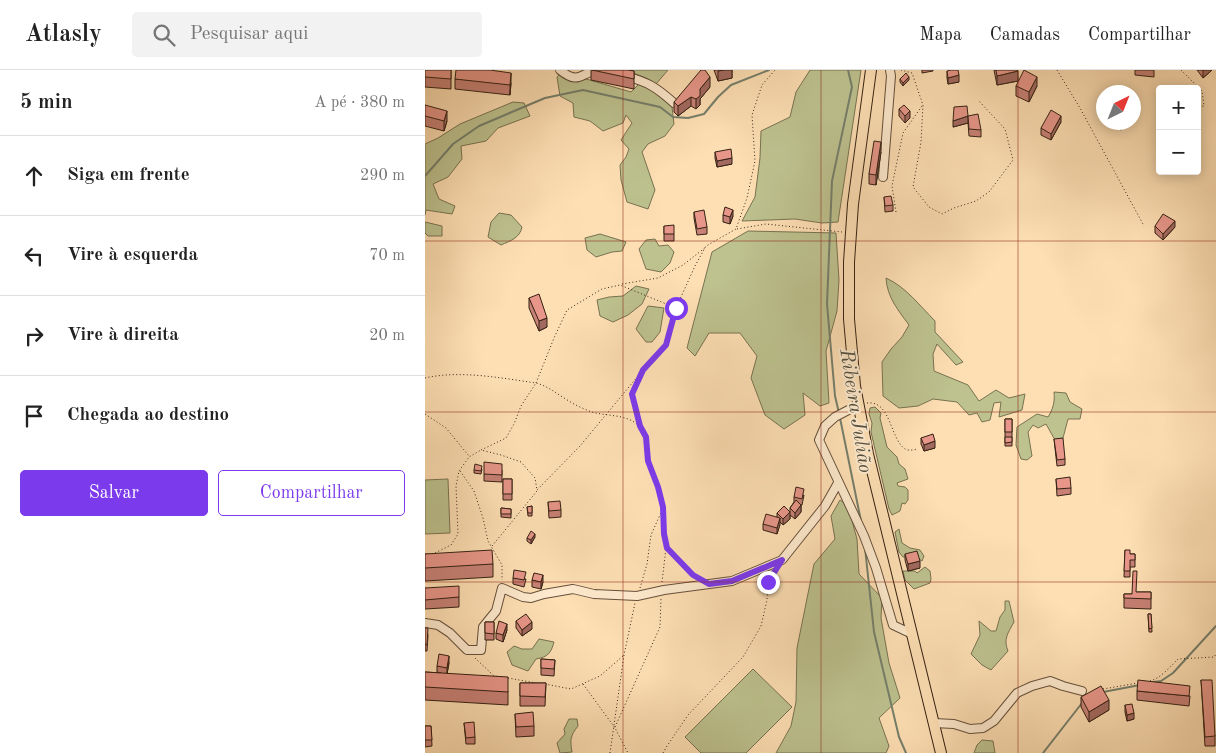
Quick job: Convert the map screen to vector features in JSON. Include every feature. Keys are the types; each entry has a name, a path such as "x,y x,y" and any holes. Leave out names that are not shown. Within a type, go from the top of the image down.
{"main road":[{"path":"871,70 853,204 849,262 849,320 855,386 868,454 941,753"}],"street":[{"path":"560,70 568,76 576,78 595,70 641,80 657,88 674,102"},
{"path":"883,177 890,70"},
{"path":"858,404 835,416 825,426 819,440 864,536 893,625 912,634"},
{"path":"425,623 438,625 450,633 467,650 481,650 483,627 496,611 502,588 523,597 531,598 573,589 594,594 637,596 661,590 732,581 782,560 825,506 838,483"},
{"path":"934,723 954,724 970,729 983,728 994,721 1017,693 1050,680 1082,691"}],"path":[{"path":"736,229 747,198 755,162 752,115 763,84 775,70"},
{"path":"901,70 912,72 923,105 921,142 913,187 929,207 942,214 976,201 989,192 1013,160 1005,129 979,101"},
{"path":"1057,70 1080,108 1144,226"},
{"path":"1181,70 1196,85"},
{"path":"1201,90 1204,106 1201,106"},
{"path":"896,212 892,186 903,132 923,105"},
{"path":"433,554 451,546 458,534 456,486 459,471 469,457 506,438 521,406 536,383 567,310 602,289 658,278 683,265 706,246 736,229 766,224 851,233"},
{"path":"492,547 537,490 580,446 666,345 676,308 706,246"},
{"path":"620,285 676,308"},
{"path":"615,728 660,627 661,590 667,548 664,534 663,507 648,461 646,437 640,426 632,394 643,370"},
{"path":"425,378 437,375 484,376 536,383 590,411 626,418 640,426"},
{"path":"858,404 872,403 881,408 897,440 905,449 911,451 917,449"},
{"path":"425,414 447,428 469,457"},
{"path":"481,450 521,462 535,478 537,490"},
{"path":"459,471 474,492 488,540 502,565 502,588"},
{"path":"610,753 624,655 637,596 647,564 651,535 663,507"},
{"path":"667,548 693,575 709,584"},
{"path":"425,554 442,554"},
{"path":"663,753 688,715 743,657 761,626 767,600 768,582 782,560"},
{"path":"467,650 494,676 571,688 600,676 624,655"},
{"path":"1099,689 1153,681 1178,659 1214,656 1216,654"},
{"path":"583,683 615,728 628,753"}],"green space":[{"path":"626,70 668,70 656,84"},
{"path":"810,70 861,70 838,222 822,223 795,219 742,221 755,197 761,131 790,117 796,92"},
{"path":"562,72 631,92 639,84 649,88 672,107 674,124 665,136 648,144 642,152 655,190 648,209 627,202 621,180 620,165 629,149 621,140 632,123 626,115 623,123 603,131 590,121 574,117 573,103 560,96 557,77"},
{"path":"513,102 524,103 530,116 498,128 486,141 461,146 462,159 448,177 433,184 439,199 455,206 452,214 426,210 425,215 425,144 460,124"},
{"path":"499,213 511,215 522,227 517,236 501,245 488,237 491,222"},
{"path":"425,222 442,226 442,236 428,236 425,233"},
{"path":"748,231 836,233 839,280 837,311 826,351 829,403 820,406 803,393 805,415 784,429 765,415 751,378 757,356 740,333 709,333 695,356 687,348 712,252"},
{"path":"600,234 626,242 622,251 596,257 587,250 585,238"},
{"path":"655,239 659,246 668,245 674,252 670,263 661,272 646,269 639,249 646,240"},
{"path":"886,278 906,292 935,321 935,332 963,362 956,365 937,344 933,354 934,371 968,385 979,401 996,390 1009,398 1025,394 1022,410 999,417 1001,402 994,403 990,420 982,422 977,413 969,415 957,402 933,399 918,406 899,408 883,396 882,362 909,325 897,309 888,291"},
{"path":"636,286 649,289 642,304 628,315 613,322 600,316 597,300 623,296"},
{"path":"648,306 664,308 660,332 652,342 646,342 636,329"},
{"path":"1054,392 1066,393 1070,402 1082,409 1080,419 1068,419 1063,438 1055,440 1046,424 1038,428 1033,425 1028,432 1032,456 1027,460 1021,459 1016,445 1017,427 1037,414 1048,417 1053,405"},
{"path":"875,407 881,413 880,418 887,447 905,469 908,479 897,483 898,486 905,487 908,490 908,500 905,504 902,503 900,511 892,515 871,432 872,423 869,414 870,408"},
{"path":"448,479 450,533 425,534 425,480"},
{"path":"840,500 848,506 857,539 859,574 882,598 881,618 889,663 900,698 879,718 889,746 886,753 776,753 791,726 796,702 797,648 814,564 835,539 831,516"},
{"path":"899,529 902,543 910,548 920,550 924,556 922,561 915,556 903,557 899,552 895,532"},
{"path":"925,567 930,571 930,583 914,589 905,580 903,571 915,571 917,573"},
{"path":"1005,601 1009,601 1014,622 1006,639 1008,651 991,670 982,665 971,654 980,635 979,621 991,631 996,631 1000,617 1005,610"},
{"path":"539,639 554,642 548,654 536,659 528,671 512,665 507,652 514,646 522,649 532,649"},
{"path":"753,669 792,707 746,753 701,753 685,737"},
{"path":"569,719 577,719 578,726 571,738 572,752 560,753 557,743 565,734 564,729"},
{"path":"982,740 993,741 995,753 974,753 977,745"}],"building":[{"path":"425,70 451,70 451,79 425,77"},
{"path":"456,70 490,70 511,73 510,85 455,79"},
{"path":"592,70 634,71 634,79"},
{"path":"701,70 705,70 710,77 700,89 700,96 696,99 691,97 678,106 674,102"},
{"path":"958,70 959,75 948,78 947,71"},
{"path":"996,70 1017,70 1018,71 997,76"},
{"path":"1024,70 1037,77 1029,92 1016,86"},
{"path":"906,73 909,77 903,83 900,79"},
{"path":"425,105 447,111 444,121 425,116"},
{"path":"904,105 910,111 905,116 899,109"},
{"path":"967,106 968,116 953,121 954,107"},
{"path":"1051,110 1061,116 1051,134 1041,128"},
{"path":"978,114 981,130 969,129 968,116"},
{"path":"874,141 881,142 876,175 869,174"},
{"path":"731,149 732,158 717,161 715,152"},
{"path":"891,196 893,205 885,206 884,197"},
{"path":"725,207 733,210 730,217 723,215"},
{"path":"704,210 707,227 697,229 694,212"},
{"path":"1163,214 1175,221 1163,234 1155,226"},
{"path":"674,225 674,234 664,234 664,226"},
{"path":"539,294 547,318 539,321 529,298"},
{"path":"1005,419 1012,419 1012,432 1005,432"},
{"path":"933,434 935,441 924,445 921,438"},
{"path":"1005,437 1012,437 1012,442 1005,443"},
{"path":"1063,438 1065,459 1057,460 1054,439"},
{"path":"484,462 502,464 502,475 484,474"},
{"path":"475,464 482,466 481,471 474,470"},
{"path":"1070,477 1071,488 1057,489 1056,479"},
{"path":"503,479 512,479 512,494 503,494"},
{"path":"796,487 804,489 802,499 794,497"},
{"path":"796,500 801,505 795,513 790,508"},
{"path":"560,501 561,510 549,511 548,502"},
{"path":"532,506 532,513 528,513 527,507"},
{"path":"784,506 790,512 783,519 777,513"},
{"path":"501,508 511,509 511,514 501,514"},
{"path":"766,514 780,518 777,528 763,524"},
{"path":"531,531 535,534 531,540 527,538"},
{"path":"492,550 493,564 425,568 425,554"},
{"path":"1125,550 1130,550 1130,554 1135,554 1135,560 1130,560 1130,571 1124,571"},
{"path":"917,551 920,561 908,564 905,554"},
{"path":"514,570 526,572 524,580 513,578"},
{"path":"1133,571 1137,571 1136,592 1151,592 1151,599 1124,598 1124,594 1132,594"},
{"path":"534,573 543,575 541,582 532,580"},
{"path":"459,586 459,597 425,600 425,588"},
{"path":"526,614 532,622 522,630 516,621"},
{"path":"1148,614 1151,614 1152,628 1149,629"},
{"path":"499,621 507,624 503,635 496,633"},
{"path":"485,622 494,622 494,634 485,633"},
{"path":"425,628 428,628 427,645 425,644"},
{"path":"439,654 449,656 447,668 437,666"},
{"path":"541,659 555,660 554,669 541,668"},
{"path":"425,672 508,677 508,692 425,687"},
{"path":"1138,680 1190,686 1189,696 1137,691"},
{"path":"1201,680 1212,680 1215,736 1205,737"},
{"path":"520,683 546,683 545,697 520,696"},
{"path":"1101,686 1109,700 1089,712 1081,697"},
{"path":"1132,704 1134,713 1127,715 1125,705"},
{"path":"533,712 534,726 516,727 515,714"},
{"path":"474,722 475,737 466,738 464,723"},
{"path":"425,726 431,726 432,740 425,740"}],"waterway":[{"path":"425,176 453,144 479,126 545,98 583,90 660,107 673,117 688,118 704,114 731,85 769,70"},
{"name":"Ribeira Julião","path":"839,413 835,396 827,304 832,181 852,87 848,70"},
{"name":"Ribeira Julião","path":"840,418 861,521"},
{"name":"Ribeira Julião","path":"865,548 874,632 899,737 906,753"},
{"path":"1154,682 1161,681 1173,673 1216,626"},
{"path":"1103,692 1140,685"},
{"path":"1043,753 1082,703"}],"route":[{"path":"676,308 666,345 643,370 632,394 640,426 646,437 648,461 663,507 664,534 667,548 693,575 709,584 732,581 782,560 768,582"}]}
